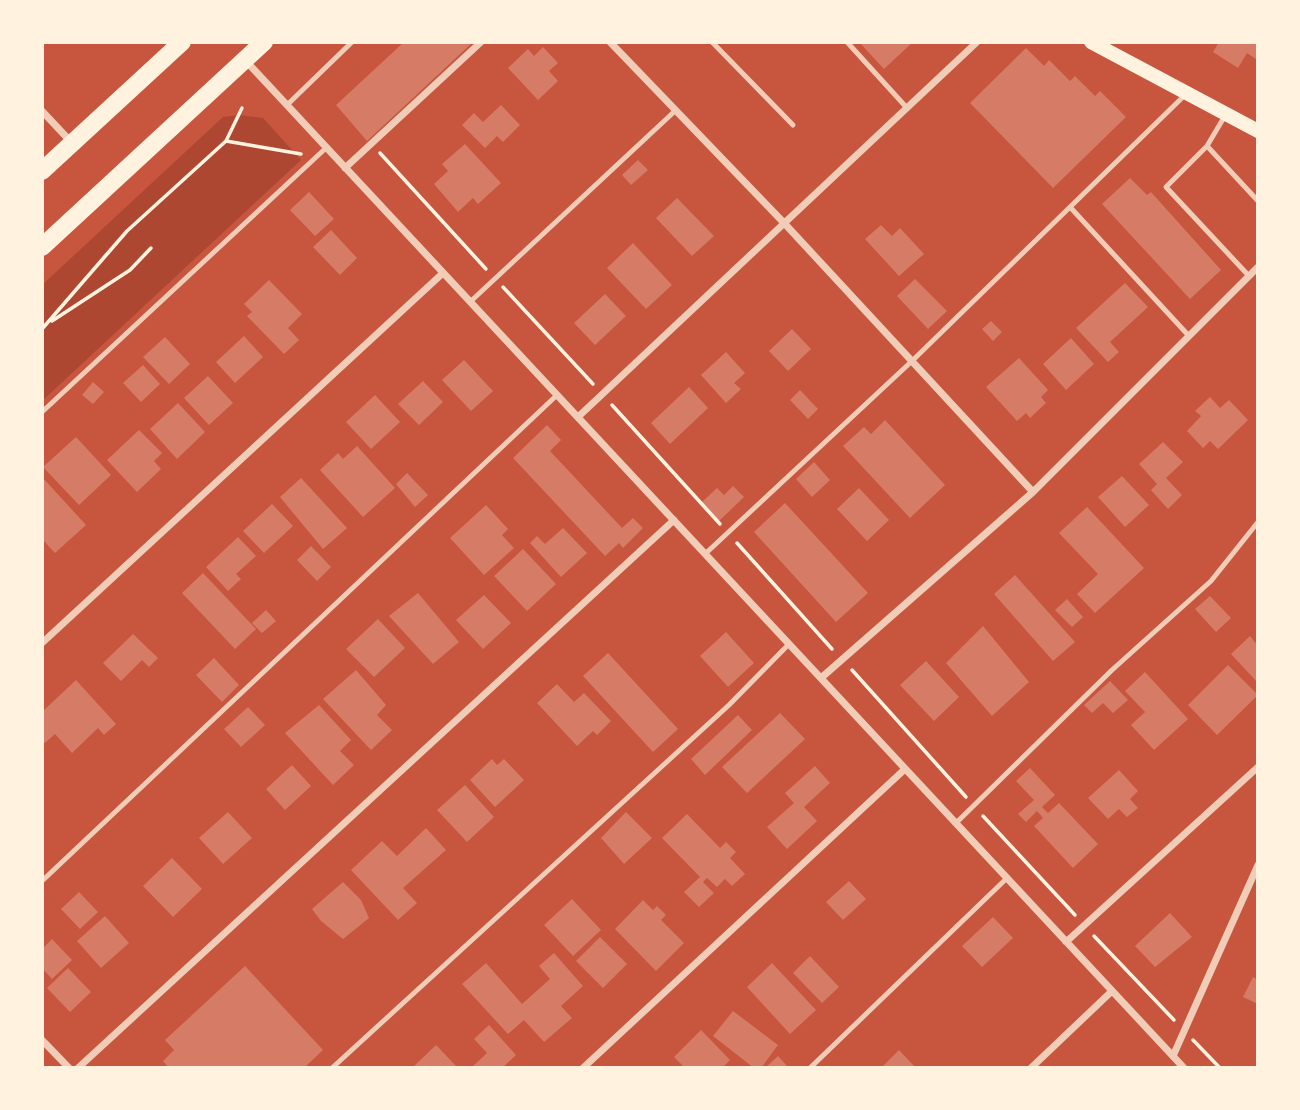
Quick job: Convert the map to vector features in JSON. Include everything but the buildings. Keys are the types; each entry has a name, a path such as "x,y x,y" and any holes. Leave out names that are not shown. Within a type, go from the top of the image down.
{"main road":[{"path":"42,171 182,42"},
{"path":"42,247 264,42"},
{"path":"1091,42 1226,114 1256,126"}],"street":[{"path":"345,167 481,42"},
{"path":"610,42 785,224 1033,492"},
{"path":"578,417 977,42"},
{"path":"245,60 1184,1068"},
{"path":"42,111 72,143"},
{"path":"821,678 1033,492 1258,267"},
{"path":"42,643 443,272"},
{"path":"78,1068 674,520"},
{"path":"1066,942 1258,767"},
{"path":"583,1068 905,769"},
{"path":"1172,1056 1258,865"},
{"path":"1031,1068 1112,991"},
{"path":"42,1040 69,1068"}],"lane":[{"path":"287,105 352,42"},
{"path":"712,42 793,125"},
{"path":"847,42 907,108"},
{"path":"705,554 912,361 1186,93"},
{"path":"470,302 676,110"},
{"path":"1226,114 1207,146 1166,187 1249,276"},
{"path":"1207,146 1258,201"},
{"path":"42,412 327,147"},
{"path":"1070,207 1189,336"},
{"path":"42,881 557,395"},
{"path":"956,823 1121,662 1211,581 1258,522"},
{"path":"332,1068 729,705 789,644"},
{"path":"810,1068 1007,878"}],"path":[{"path":"42,329 127,231 226,141 242,108"},
{"path":"226,141 316,156"},
{"path":"372,144 974,806 1220,1068"},
{"path":"47,324 130,270 151,248"}],"shaded area":[{"path":"239,115 263,118 301,160 42,401 42,285 223,117"}]}
